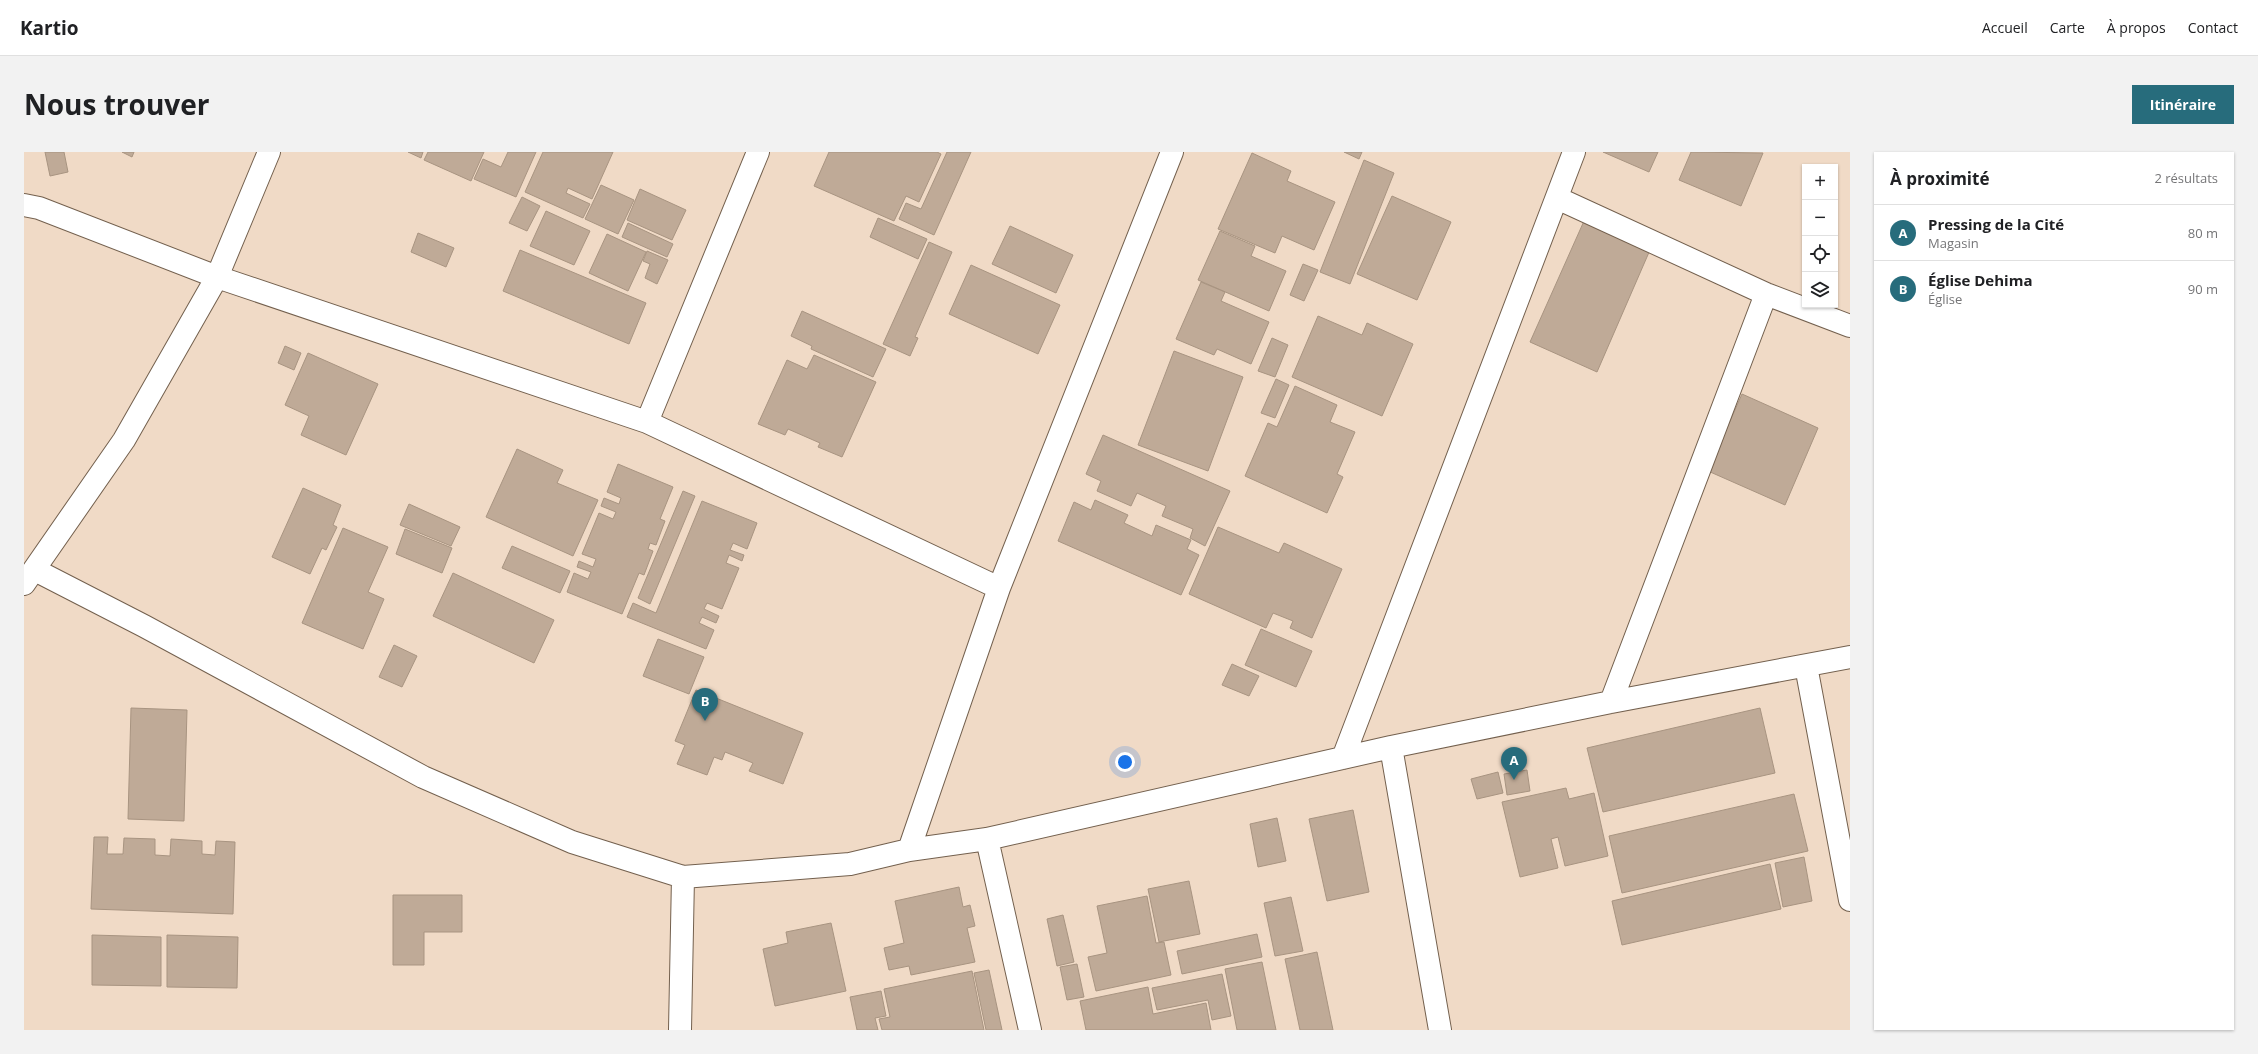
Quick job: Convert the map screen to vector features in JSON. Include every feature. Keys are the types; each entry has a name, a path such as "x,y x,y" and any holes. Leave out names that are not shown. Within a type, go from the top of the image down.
{"street":[{"path":"269,152 217,277 124,440 29,577 144,626 423,777 572,842 683,877 850,864 909,850 987,839 1391,747 1611,702 1850,657"},
{"path":"647,422 758,152"},
{"path":"909,850 999,588 1172,152"},
{"path":"1343,758 1574,152"},
{"path":"1557,198 1766,294 1850,326"},
{"path":"24,205 39,208 217,277 647,422 999,588"},
{"path":"1611,702 1766,294"},
{"path":"1806,666 1850,900"},
{"path":"1391,747 1440,1030"},
{"path":"987,839 1030,1030"},
{"path":"680,1030 683,877"}],"building":[{"path":"45,152 64,152 68,172 50,176"},
{"path":"122,152 134,152 132,157"},
{"path":"408,152 423,152 421,158"},
{"path":"428,152 484,152 471,181 424,160"},
{"path":"508,152 536,152 516,197 474,179 483,159 501,167"},
{"path":"543,152 613,152 592,199 568,188 566,193 590,204 583,218 525,192"},
{"path":"829,152 937,152 941,154 919,202 906,196 894,221 814,186"},
{"path":"947,152 971,152 934,235 899,219 906,203 921,209"},
{"path":"1344,152 1362,152 1359,159"},
{"path":"1603,152 1658,152 1649,172"},
{"path":"1691,152 1763,153 1741,206 1679,180"},
{"path":"1252,153 1291,171 1287,181 1335,202 1314,250 1282,236 1275,253 1218,229"},
{"path":"1364,160 1394,173 1350,284 1320,272"},
{"path":"601,185 634,200 618,234 585,219"},
{"path":"640,189 686,210 672,240 627,220"},
{"path":"1392,196 1451,222 1417,300 1357,274"},
{"path":"522,197 540,206 527,231 509,223"},
{"path":"546,211 590,231 574,265 530,246"},
{"path":"878,218 927,239 918,259 870,237"},
{"path":"1584,221 1650,250 1597,372 1530,342"},
{"path":"628,223 673,244 667,257 622,237"},
{"path":"1010,226 1073,255 1056,293 992,264"},
{"path":"1220,231 1255,246 1251,256 1286,271 1269,311 1198,280"},
{"path":"418,233 454,248 446,267 411,252"},
{"path":"607,234 646,252 628,291 589,273"},
{"path":"929,242 952,252 915,337 918,338 910,356 883,344"},
{"path":"520,250 646,303 629,344 503,291"},
{"path":"647,251 668,260 657,284 645,278 650,264 643,261"},
{"path":"1303,264 1318,270 1304,301 1290,295"},
{"path":"971,265 1060,305 1038,354 949,314"},
{"path":"1201,282 1225,292 1221,301 1269,322 1251,364 1217,349 1214,355 1176,339"},
{"path":"802,311 886,349 873,377 811,349 812,346 791,336"},
{"path":"1318,316 1362,335 1367,323 1413,344 1382,416 1292,377"},
{"path":"1272,338 1288,345 1275,377 1258,371"},
{"path":"285,346 301,353 294,370 278,363"},
{"path":"1174,351 1243,377 1208,471 1138,445"},
{"path":"308,353 378,384 346,455 301,435 309,416 285,405"},
{"path":"814,355 876,382 842,457 818,447 820,443 788,429 785,435 758,424 787,360 807,369"},
{"path":"1276,379 1289,385 1275,418 1261,413"},
{"path":"1295,386 1337,405 1330,422 1355,432 1337,474 1343,477 1327,513 1245,476 1268,423 1277,427"},
{"path":"1742,394 1818,428 1785,505 1708,471"},
{"path":"1103,435 1230,491 1205,546 1190,538 1193,529 1162,516 1166,506 1137,493 1131,506 1097,491 1101,481 1086,474"},
{"path":"517,449 563,470 557,483 598,500 573,556 486,517"},
{"path":"618,464 673,487 660,519 665,521 656,545 650,543 648,549 653,551 644,575 639,573 622,614 567,592 574,573 588,579 591,572 577,567 579,561 593,567 596,559 582,554 599,513 613,519 616,512 601,506 604,498 619,504 621,498 607,492"},
{"path":"303,488 341,505 333,525 337,527 326,550 322,548 310,574 272,557"},
{"path":"683,491 695,496 650,604 638,598"},
{"path":"1095,500 1128,515 1124,523 1152,536 1156,525 1191,540 1187,549 1199,555 1181,595 1058,541 1074,502 1091,510"},
{"path":"702,501 757,523 747,549 733,543 730,550 744,555 742,561 729,555 726,563 739,568 722,609 707,603 704,609 719,616 716,623 702,617 699,623 714,630 706,649 627,617 633,603 656,613"},
{"path":"409,504 460,527 451,546 400,525"},
{"path":"1218,527 1279,553 1284,543 1342,569 1312,638 1290,628 1293,621 1273,613 1266,628 1189,594"},
{"path":"343,528 388,547 368,592 384,599 363,649 302,623"},
{"path":"405,529 452,548 442,573 396,554"},
{"path":"512,546 570,571 560,593 502,568"},
{"path":"453,573 554,620 534,663 433,616"},
{"path":"1261,629 1312,651 1296,687 1245,665"},
{"path":"658,639 704,657 689,694 643,676"},
{"path":"394,645 417,656 402,687 379,677"},
{"path":"1232,664 1259,676 1249,696 1222,685"},
{"path":"696,690 803,733 783,784 749,771 753,763 725,752 722,760 714,757 707,775 677,764 685,745 675,741"},
{"path":"131,708 187,710 184,821 128,819"},
{"path":"1760,708 1775,773 1603,812 1587,748"},
{"path":"1527,770 1530,791 1507,795 1504,774"},
{"path":"1498,772 1503,793 1477,799 1471,779"},
{"path":"1566,788 1569,799 1594,793 1608,856 1565,866 1558,837 1551,839 1558,868 1520,877 1502,802"},
{"path":"1794,794 1808,851 1622,893 1609,836"},
{"path":"1353,810 1369,892 1327,901 1309,819"},
{"path":"1277,818 1286,861 1258,867 1250,824"},
{"path":"94,837 108,837 107,854 123,854 124,838 155,839 155,855 170,856 171,839 202,841 202,854 215,855 216,841 235,842 233,914 91,909"},
{"path":"1804,857 1812,901 1783,907 1775,863"},
{"path":"1770,864 1781,909 1622,945 1612,901"},
{"path":"1189,881 1200,934 1159,942 1148,889"},
{"path":"959,887 963,907 970,905 975,926 967,928 975,962 911,975 909,966 889,970 884,948 904,943 895,901"},
{"path":"393,895 462,895 462,932 424,932 424,965 393,965"},
{"path":"1147,896 1156,943 1164,942 1171,975 1096,991 1088,957 1107,953 1097,906"},
{"path":"1291,897 1303,951 1275,956 1264,903"},
{"path":"1063,915 1074,962 1057,966 1047,919"},
{"path":"831,923 846,991 775,1006 763,949 788,943 786,932"},
{"path":"1257,934 1262,957 1182,974 1177,951"},
{"path":"92,935 161,937 161,986 92,985"},
{"path":"167,935 238,937 237,988 167,987"},
{"path":"1317,952 1333,1030 1300,1030 1285,959"},
{"path":"1262,962 1276,1030 1237,1030 1225,969"},
{"path":"1077,964 1084,997 1067,1000 1060,967"},
{"path":"989,970 1002,1030 986,1030 974,973"},
{"path":"972,971 984,1030 882,1030 879,1019 890,1017 884,989"},
{"path":"1222,974 1231,1016 1212,1020 1208,1000 1157,1010 1152,988"},
{"path":"1148,987 1153,1014 1206,1003 1211,1030 1086,1030 1080,1001"},
{"path":"881,991 886,1016 875,1018 878,1030 857,1030 850,997"}],"place":[{"name":"Église Dehima","path":"705,721"},
{"name":"Pressing de la Cité","path":"1514,780"}]}
